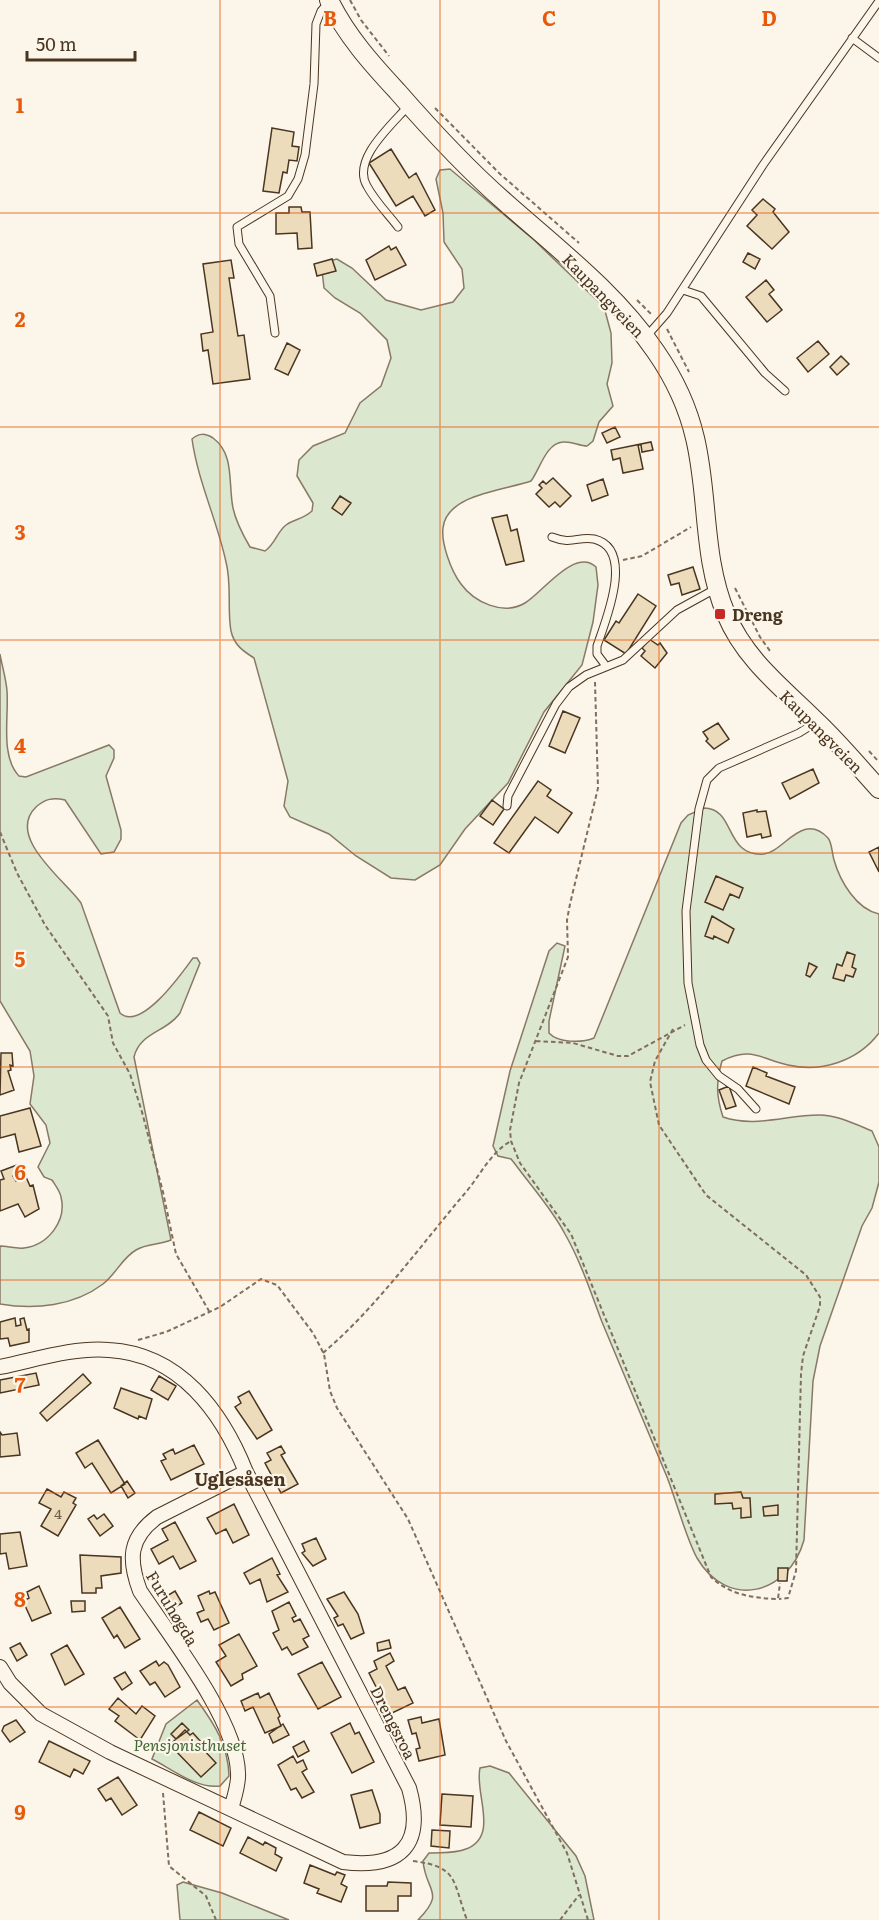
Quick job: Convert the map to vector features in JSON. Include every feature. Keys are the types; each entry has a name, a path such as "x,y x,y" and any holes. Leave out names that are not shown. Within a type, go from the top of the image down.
{"main road":[{"name":"Kaupangveien","path":"329,1 356,44 409,105 471,170 591,278 646,337 671,376 695,437 704,521 726,587 729,621 755,661 779,688 817,722 879,789"}],"street":[{"name":"Drengsroa","path":"0,1367 72,1353 110,1350 128,1352 170,1370 202,1395 218,1413 234,1441 246,1472 409,1788 416,1821 413,1836 392,1858"},
{"name":"Furuhøgda","path":"231,1809 238,1774 234,1743 216,1708 140,1591 133,1573 132,1552 144,1527 157,1517 246,1472"},
{"path":"0,1667 10,1683 40,1714 162,1777 344,1862 371,1865 392,1858"}],"lane":[{"path":"275,333 270,296 239,244 237,227 288,196 298,180 305,155 314,84 316,24 321,10 329,1"},
{"path":"646,337 660,322 763,165 879,1"},
{"path":"852,38 879,58"},
{"path":"398,227 366,186 363,175 369,155 409,105"},
{"path":"682,290 701,296 758,364 785,392"},
{"path":"552,537 564,542 592,539 599,542 614,562 616,586 597,646 597,654 606,666"},
{"path":"507,806 508,796 556,704 569,687 632,653 677,610 726,587"},
{"path":"756,1109 738,1089 719,1076 706,1060 700,1045 688,983 686,912 699,809 707,780 732,761 799,733 817,722"}],"path":[{"path":"350,0 361,20 390,57"},
{"path":"428,101 499,173 584,248"},
{"path":"636,299 668,330 691,379"},
{"path":"614,562 642,556 704,521"},
{"path":"726,587 759,638 772,653"},
{"path":"597,670 594,703 598,771 596,798 567,920 568,957 519,1083 510,1130 511,1141 520,1163 571,1234 711,1577 725,1589 751,1598 788,1598 796,1570 801,1374 803,1356 820,1306 820,1297 806,1275 706,1195 658,1125 650,1082 655,1061 673,1029"},
{"path":"866,749 879,762"},
{"path":"0,832 17,873 45,925 108,1016 113,1043 130,1074 142,1112 176,1254 209,1311"},
{"path":"535,1041 573,1043 618,1056 628,1056 673,1029 696,1020"},
{"path":"323,1353 358,1318 476,1180 500,1147 511,1141"},
{"path":"110,1350 166,1332 238,1297 261,1279 277,1285 313,1333 323,1353 330,1391 337,1408 408,1519 506,1740 567,1853 588,1920"},
{"path":"778,1599 780,1583"},
{"path":"162,1777 169,1866 206,1896 216,1920"},
{"path":"392,1858 438,1864 447,1870 467,1920"},
{"path":"560,1920 579,1895"}],"green space":[{"path":"450,169 534,240 604,307 611,333 612,363 607,384 613,406 599,422 593,441 587,446 566,442 557,443 548,452 531,481 479,495 454,508 447,517 443,534 450,565 467,591 481,601 499,607 516,607 532,598 559,574 578,563 588,562 596,567 598,585 593,622 582,665 544,712 508,783 465,829 440,865 415,880 391,878 356,856 329,834 290,817 284,806 288,781 254,658 237,644 232,636 228,571 192,439 202,434 207,435 213,438 225,452 234,513 250,547 265,551 286,525 312,511 313,503 297,476 299,460 313,446 345,433 360,403 381,386 391,358 387,340 360,313 335,298 324,288 322,270 325,262 337,259 352,268 386,300 421,310 453,302 464,288 462,269 444,242 443,213 436,179 440,170"},
{"path":"0,654 7,691 7,747 13,768 19,776 26,777 109,745 114,750 114,758 106,776 121,830 121,839 114,852 101,854 65,800 49,799 36,807 28,819 28,832 41,858 81,903 120,1013 129,1017 139,1015 171,987 193,958 197,958 200,963 180,1013 142,1042 134,1057 171,1240 136,1250 127,1257 108,1280 92,1291 67,1302 40,1306 0,1304 0,1246 24,1248 41,1242 54,1230 61,1215 62,1206 57,1188 52,1180 44,1177 38,1167 50,1143 46,1125 30,1104 34,1076 30,1051 0,1001"},
{"path":"704,808 714,810 721,816 736,841 751,853 771,852 802,831 810,829 819,831 829,840 837,868 850,893 863,906 879,914 879,1033 870,1043 850,1058 826,1066 788,1065 749,1054 741,1054 722,1061 718,1096 723,1117 759,1121 819,1115 832,1117 872,1131 879,1147 879,1182 872,1208 862,1226 820,1346 813,1381 804,1540 796,1558 785,1573 772,1583 756,1589 741,1590 725,1585 710,1575 697,1558 667,1477 571,1245 542,1198 511,1159 498,1156 493,1146 510,1071 549,951 557,943 565,946 549,1021 549,1033 558,1039 570,1041 594,1038 681,823 688,815"},
{"name":"Pensjonisthuset","path":"197,1700 215,1727 226,1755 229,1776 220,1786 193,1781 152,1759 166,1724"},
{"path":"490,1766 509,1773 576,1856 585,1876 594,1920 418,1920 433,1897 423,1861 429,1853 466,1849 476,1843 482,1834 484,1813 479,1778 480,1768"},
{"path":"183,1882 222,1893 289,1920 180,1920 177,1885"}],"building":[{"path":"272,128 294,132 292,146 299,147 297,161 289,160 287,173 283,172 279,193 263,191"},
{"path":"391,149 409,178 416,173 435,210 425,216 413,196 396,206 369,163"},
{"path":"763,199 775,209 773,212 789,232 772,249 747,226 757,215 752,210"},
{"path":"289,207 301,207 302,212 310,212 312,248 298,249 297,233 276,234 276,213 289,213"},
{"path":"389,246 391,250 396,247 406,265 375,280 366,260"},
{"path":"748,253 760,259 755,269 743,262"},
{"path":"332,259 336,271 317,276 314,264"},
{"path":"231,260 234,278 229,278 238,336 244,335 250,379 213,384 208,350 203,351 201,334 213,332 203,264"},
{"path":"766,280 774,290 769,294 782,310 767,322 746,297"},
{"path":"818,341 829,354 808,372 797,358"},
{"path":"287,343 300,350 288,375 275,369"},
{"path":"841,356 849,364 837,375 830,367"},
{"path":"615,427 620,437 607,443 602,433"},
{"path":"651,442 653,450 642,452 641,445 638,445 643,469 623,473 620,458 613,460 611,450"},
{"path":"553,478 571,496 560,507 555,502 549,507 536,494 542,488 539,485 543,481 546,484"},
{"path":"603,479 608,495 592,501 587,485"},
{"path":"340,496 351,503 342,515 332,508"},
{"path":"507,515 511,531 517,529 524,561 506,565 492,518"},
{"path":"693,567 700,589 682,595 679,583 671,585 668,575"},
{"path":"638,594 656,606 626,654 604,640 616,621 619,623"},
{"path":"649,639 658,645 660,643 667,653 655,668 641,656 645,651 642,648"},
{"path":"563,711 580,718 565,753 549,746"},
{"path":"718,723 729,739 714,749 706,741 708,739 703,732"},
{"path":"813,769 819,783 790,799 782,783"},
{"path":"538,781 551,790 547,796 572,813 558,833 535,817 509,853 494,843"},
{"path":"492,800 504,809 493,825 480,816"},
{"path":"757,810 757,812 766,811 771,836 762,838 761,834 747,837 743,813"},
{"path":"879,847 879,872 869,852"},
{"path":"716,876 743,888 739,898 730,894 723,910 705,902"},
{"path":"712,916 734,929 728,943 714,936 713,939 705,936"},
{"path":"847,952 855,955 852,967 856,969 853,977 846,975 844,981 833,978 837,964 842,966"},
{"path":"809,963 817,967 810,977 806,975"},
{"path":"1,1053 12,1053 13,1066 10,1065 11,1070 8,1071 14,1090 0,1095"},
{"path":"753,1067 767,1073 766,1076 795,1087 789,1104 746,1086"},
{"path":"729,1086 736,1106 726,1109 719,1090"},
{"path":"30,1108 41,1146 19,1152 15,1134 0,1138 0,1116"},
{"path":"17,1165 20,1173 13,1176 16,1181 26,1177 30,1186 33,1185 39,1209 25,1217 18,1204 0,1211 0,1180 4,1179 1,1171"},
{"path":"15,1318 16,1326 21,1325 20,1319 24,1318 27,1330 29,1329 29,1342 10,1346 8,1338 0,1339 0,1322"},
{"path":"36,1373 39,1385 0,1393 0,1380"},
{"path":"83,1374 91,1383 47,1421 40,1413"},
{"path":"159,1376 176,1386 168,1400 151,1390"},
{"path":"121,1388 152,1399 146,1419 139,1416 138,1419 114,1408"},
{"path":"249,1391 272,1430 257,1439 235,1407 241,1403 238,1397"},
{"path":"0,1432 2,1435 17,1433 20,1455 0,1457"},
{"path":"98,1440 125,1484 111,1493 92,1463 85,1468 76,1453"},
{"path":"194,1445 204,1464 171,1480 161,1461 166,1459 163,1454 173,1449 175,1454"},
{"path":"281,1446 285,1453 281,1455 298,1484 281,1493 265,1463 271,1460 267,1453"},
{"path":"127,1481 135,1493 128,1498 121,1486"},
{"path":"47,1489 61,1497 64,1492 76,1498 73,1503 76,1505 58,1536 41,1526 51,1509 39,1503"},
{"path":"741,1492 743,1498 750,1498 751,1517 741,1518 741,1508 733,1509 732,1503 715,1504 715,1494"},
{"path":"234,1504 249,1535 233,1543 226,1529 216,1534 207,1518"},
{"path":"778,1505 778,1515 764,1516 763,1507"},
{"path":"104,1514 113,1526 100,1536 88,1519 94,1515 97,1519"},
{"path":"175,1522 196,1561 180,1569 173,1556 159,1564 151,1549 168,1540 162,1529"},
{"path":"20,1532 27,1566 9,1569 6,1553 0,1554 0,1534"},
{"path":"316,1538 326,1559 313,1566 302,1553 305,1551 302,1544"},
{"path":"80,1555 121,1557 121,1573 101,1576 102,1588 96,1588 96,1593 82,1593"},
{"path":"272,1558 280,1574 277,1575 288,1592 267,1602 260,1579 250,1584 244,1573"},
{"path":"778,1568 788,1568 787,1581 778,1581"},
{"path":"39,1586 51,1613 32,1621 23,1601 29,1598 27,1592"},
{"path":"175,1591 182,1603 169,1611 162,1599"},
{"path":"209,1591 210,1594 215,1592 229,1623 214,1630 208,1619 201,1622 197,1613 204,1610 198,1596"},
{"path":"344,1592 358,1614 364,1633 351,1639 343,1624 338,1626 334,1618 338,1616 327,1599"},
{"path":"71,1601 85,1601 85,1611 72,1612"},
{"path":"289,1602 296,1616 292,1618 294,1622 300,1619 309,1636 303,1639 308,1647 292,1655 287,1647 282,1650 273,1633 279,1630 272,1611"},
{"path":"120,1607 140,1639 125,1648 117,1635 114,1638 102,1618"},
{"path":"239,1634 257,1666 242,1674 243,1679 231,1686 216,1662 226,1656 219,1645"},
{"path":"389,1640 391,1648 378,1651 377,1643"},
{"path":"20,1643 27,1655 17,1661 10,1648"},
{"path":"67,1645 84,1674 65,1685 51,1654"},
{"path":"390,1653 394,1661 386,1666 398,1690 405,1687 413,1703 390,1714 369,1673 377,1669 374,1661"},
{"path":"156,1661 159,1666 164,1662 168,1665 180,1687 165,1697 155,1682 150,1685 140,1671"},
{"path":"322,1662 341,1697 318,1709 298,1674"},
{"path":"125,1672 132,1683 122,1690 114,1678"},
{"path":"258,1693 260,1698 269,1693 280,1716 278,1718 281,1726 265,1733 253,1707 245,1711 241,1701"},
{"path":"118,1698 136,1714 142,1706 155,1716 140,1740 115,1721 119,1716 109,1709"},
{"path":"421,1717 422,1723 439,1719 445,1755 419,1761 416,1749 420,1748 416,1733 412,1734 408,1720"},
{"path":"16,1720 25,1732 10,1742 2,1731 4,1726"},
{"path":"182,1723 189,1730 176,1739 171,1734"},
{"path":"350,1723 355,1734 359,1732 374,1762 352,1773 331,1733"},
{"path":"283,1724 289,1735 273,1743 269,1734"},
{"path":"185,1730 190,1735 193,1733 202,1743 200,1746 216,1763 201,1777 170,1745"},
{"path":"49,1741 90,1761 83,1774 74,1769 70,1777 39,1762"},
{"path":"304,1741 309,1751 298,1757 293,1747"},
{"path":"293,1756 297,1763 303,1760 307,1769 302,1772 314,1792 302,1798 296,1788 291,1790 278,1765"},
{"path":"118,1777 137,1805 122,1815 111,1798 106,1801 98,1789"},
{"path":"372,1790 380,1814 380,1823 360,1828 351,1795"},
{"path":"442,1794 473,1796 471,1827 440,1825"},
{"path":"199,1812 231,1828 223,1846 190,1830"},
{"path":"432,1830 450,1831 449,1848 431,1846"},
{"path":"248,1837 263,1845 265,1842 276,1848 275,1854 282,1858 276,1871 240,1853"},
{"path":"310,1865 335,1875 337,1872 345,1875 341,1884 347,1887 341,1902 317,1893 319,1889 304,1883"},
{"path":"388,1882 411,1883 411,1896 398,1896 398,1911 366,1911 366,1886 387,1886"}],"place":[{"name":"Dreng","path":"720,614"}],"district":[{"name":"Uglesåsen","path":"240,1478"}]}
